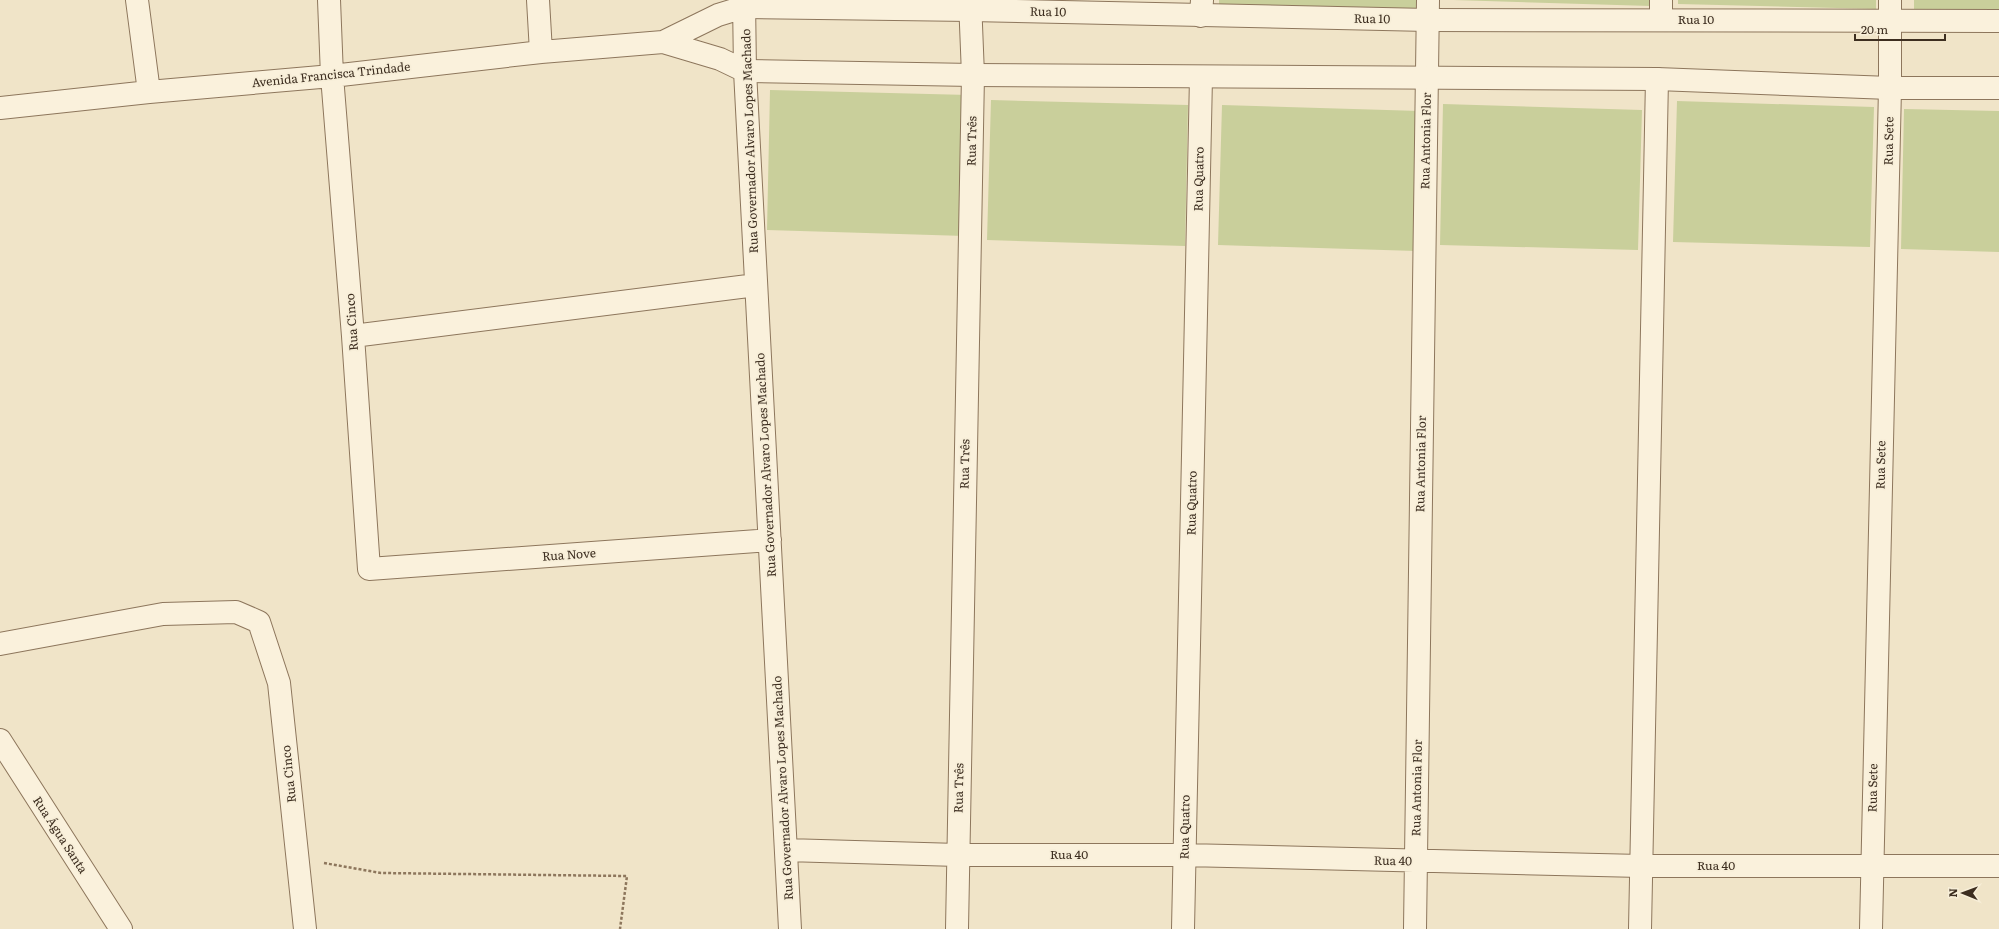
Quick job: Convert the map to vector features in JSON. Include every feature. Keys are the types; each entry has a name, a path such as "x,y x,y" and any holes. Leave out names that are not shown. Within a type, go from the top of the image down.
{"street":[{"path":"137,0 149,92"},
{"name":"Rua Cinco","path":"329,0 332,76 353,336 369,569"},
{"path":"538,0 541,52"},
{"name":"Avenida Francisca Trindade","path":"663,42 744,4"},
{"name":"Rua 10","path":"744,4 1428,10 1890,10 1999,21"},
{"name":"Rua Governador Alvaro Lopes Machado","path":"744,4 745,71 790,929"},
{"name":"Rua Três","path":"957,929 973,75 970,5"},
{"name":"Rua Antonia Flor","path":"1415,929 1428,10"},
{"name":"Rua Sete","path":"1871,929 1890,88 1890,10"},
{"name":"Avenida Francisca Trindade","path":"0,108 149,92 332,76 541,52 663,42 720,59 745,71"},
{"path":"745,71 973,75 1427,79 1657,79 1890,88 1999,88"},
{"name":"Rua Quatro","path":"1183,929 1201,77"},
{"path":"1640,929 1657,79"},
{"path":"353,336 756,285"},
{"name":"Rua Nove","path":"369,569 770,540"},
{"name":"Rua Cinco","path":"0,644 163,614 236,612 259,622 279,683 305,929"},
{"name":"Rua Água Santa","path":"0,740 121,929"},
{"name":"Rua 40","path":"786,850 958,855 1184,855 1641,866 1999,866"}],"path":[{"path":"298,858 381,873 627,876 620,929"}],"green space":[{"path":"1219,0 1417,0 1417,12 1219,6"},
{"path":"1453,0 1652,0 1651,6"},
{"path":"1678,0 1876,0 1876,9 1678,4"},
{"path":"1914,0 1999,0 1999,11 1914,9"},
{"path":"770,90 969,95 965,236 767,230"},
{"path":"991,100 1188,105 1185,246 987,240"},
{"path":"1677,101 1874,107 1870,247 1673,242"},
{"path":"1443,104 1642,110 1638,250 1440,245"},
{"path":"1222,105 1420,111 1416,251 1218,245"},
{"path":"1904,109 1999,111 1999,252 1901,249"}]}
